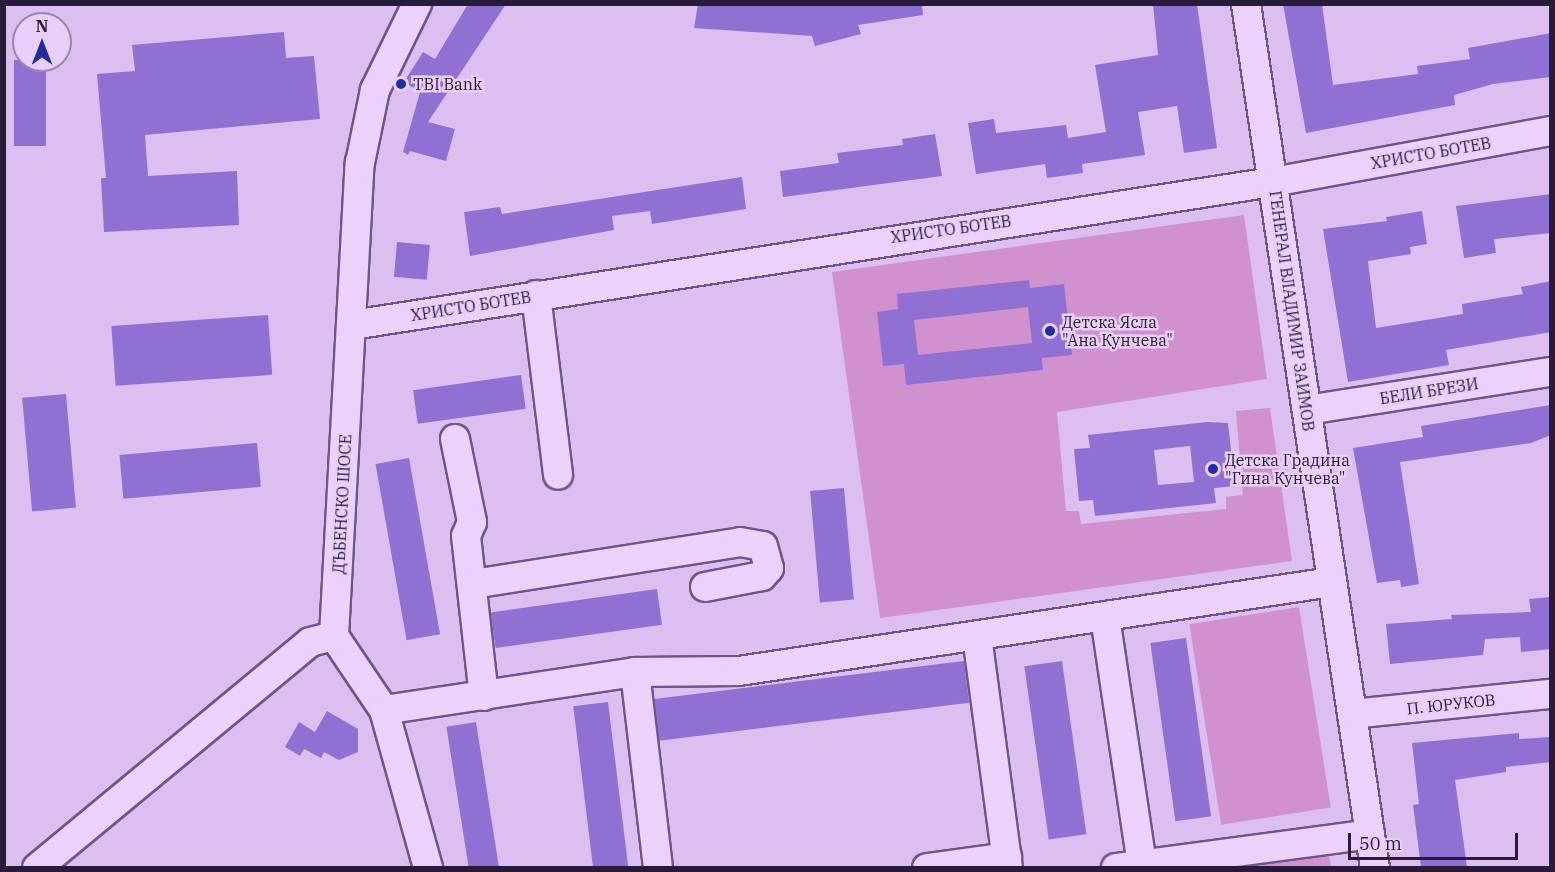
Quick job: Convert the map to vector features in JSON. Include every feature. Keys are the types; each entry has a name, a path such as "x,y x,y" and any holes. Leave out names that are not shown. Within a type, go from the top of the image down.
{"street":[{"name":"ДЪБЕНСКО ШОСЕ","path":"334,636 360,163 375,90 417,4"},
{"name":"ГЕНЕРАЛ ВЛАДИМИР ЗАИМОВ","path":"1246,4 1375,867"},
{"name":"ХРИСТО БОТЕВ","path":"352,325 1273,182 1551,131"},
{"path":"536,295 558,475"},
{"name":"БЕЛИ БРЕЗИ","path":"1307,410 1551,372"},
{"path":"456,439 472,522 466,536 484,696"},
{"path":"473,584 740,542 763,546 769,568 762,576 705,587"},
{"path":"384,710 635,672 739,671 1332,582"},
{"path":"1106,617 1129,866 1370,834"},
{"path":"37,867 310,642 334,636 384,710 428,867"},
{"path":"927,867 1008,862 978,636"},
{"path":"635,672 658,867"},
{"name":"П. ЮРУКОВ","path":"1352,714 1551,694"}],"shaded area":[{"path":"1244,215 1267,379 1057,412 1066,511 1079,511 1081,524 1226,509 1226,497 1243,495 1236,411 1270,408 1292,561 880,618 832,272"},
{"path":"1299,607 1331,808 1221,825 1189,624"},
{"path":"1328,849 1331,867 1255,867 1254,859"}],"building":[{"path":"468,4 506,4 428,122 455,129 446,161 410,151 408,155 403,152 420,92 404,82 423,52 435,59"},
{"path":"698,4 922,4 923,15 858,25 861,34 815,46 812,36 694,28"},
{"path":"1153,4 1197,4 1217,148 1184,153 1177,106 1138,112 1145,155 1082,164 1083,173 1047,178 1045,164 976,174 968,123 994,119 996,133 1066,125 1068,138 1106,132 1095,65 1158,55"},
{"path":"1283,4 1322,4 1333,85 1418,74 1417,66 1470,59 1468,48 1551,33 1551,77 1493,84 1454,95 1455,105 1306,133"},
{"path":"284,32 286,58 314,56 320,119 145,135 148,176 237,171 239,225 104,232 101,178 106,178 97,74 135,71 132,45"},
{"path":"14,72 46,72 46,146 14,146"},
{"path":"935,134 942,176 783,197 780,171 839,163 837,153 903,145 902,139"},
{"path":"742,177 746,209 652,224 650,211 612,216 614,230 470,256 464,212 500,207 502,214"},
{"path":"1551,194 1551,233 1494,239 1496,253 1464,258 1456,206"},
{"path":"1422,211 1427,244 1410,247 1411,254 1368,261 1376,328 1463,314 1462,304 1523,294 1521,287 1551,281 1551,332 1446,350 1449,365 1348,382 1323,229 1387,221 1386,217"},
{"path":"397,242 430,245 427,280 394,277"},
{"name":"Детска Ясла \"Ана Кунчева\"","path":"1029,280 1030,288 1064,284 1072,355 1042,358 1043,370 906,385 904,364 883,366 877,312 898,309 897,294","holes":["1028,307 1032,343 918,355 914,320"]},
{"path":"268,315 272,375 116,386 111,326"},
{"path":"521,375 526,409 418,424 413,390"},
{"path":"66,394 76,508 32,511 22,398"},
{"path":"1551,405 1551,435 1531,443 1400,462 1419,584 1401,587 1400,580 1377,583 1353,448 1423,437 1421,426"},
{"name":"Детска Градина \"Гина Кунчева\"","path":"1207,422 1228,423 1235,486 1214,488 1216,503 1095,516 1093,500 1079,501 1074,449 1090,448 1088,435","holes":["1190,446 1194,482 1158,485 1154,450"]},
{"path":"257,443 261,487 123,499 120,455"},
{"path":"409,458 440,634 407,640 376,464"},
{"path":"844,488 854,600 820,603 810,491"},
{"path":"657,589 662,625 496,648 491,612"},
{"path":"1551,597 1551,649 1521,652 1520,637 1485,639 1483,655 1390,664 1386,624 1452,619 1451,615 1531,612 1529,599"},
{"path":"1186,638 1211,816 1175,821 1150,643"},
{"path":"964,661 969,703 659,741 654,699"},
{"path":"1062,661 1086,834 1049,840 1024,666"},
{"path":"608,702 628,867 593,868 573,706"},
{"path":"327,711 358,729 358,752 339,760 324,752 321,758 304,749 300,756 285,747 299,722 315,732"},
{"path":"476,722 499,867 469,868 446,727"},
{"path":"1519,733 1519,739 1551,737 1551,762 1506,767 1506,772 1455,780 1467,867 1421,867 1413,805 1419,804 1412,743"}],"place":[{"name":"TBI Bank","path":"401,84"},
{"name":"Детска Ясла \"Ана Кунчева\"","path":"1050,331"},
{"name":"Детска Градина \"Гина Кунчева\"","path":"1213,469"}]}
